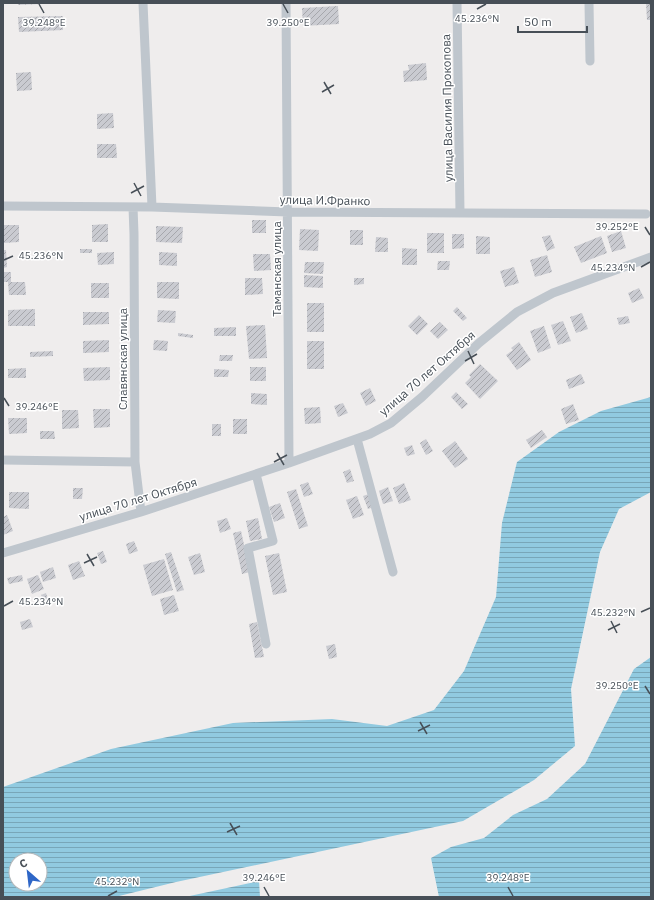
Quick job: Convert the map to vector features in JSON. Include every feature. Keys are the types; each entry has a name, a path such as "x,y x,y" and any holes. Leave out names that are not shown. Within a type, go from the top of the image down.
{"street":[{"path":"143,3 152,207"},
{"name":"Таманская улица","path":"286,3 289,463"},
{"name":"улица Василия Прокопова","path":"457,3 460,213"},
{"path":"589,3 590,61"},
{"name":"улица И.Франко","path":"3,206 133,206 288,212 646,214"},
{"name":"Славянская улица","path":"133,206 135,462 141,512"},
{"name":"улица 70 лет Октября","path":"3,553 141,512 289,463 370,434 391,422 422,397 479,343 517,312 553,293 651,256"},
{"path":"357,439 393,572"},
{"path":"3,460 135,462"},
{"path":"256,474 273,541 248,548 266,644"}],"water":[{"path":"651,397 651,492 619,509 600,552 571,689 575,746 534,780 463,821 176,882 115,897 3,897 3,787 111,749 233,723 332,719 387,726 434,710 464,671 496,597 502,523 517,462 559,432 601,411"},
{"path":"651,657 651,897 439,897 431,858 451,847 484,838 513,815 547,799 585,764 634,669"},
{"path":"259,881 260,897 185,897"}],"building":[{"path":"18,3 42,3 42,4 18,5"},
{"path":"646,3 651,3 651,20 647,20"},
{"path":"338,6 339,24 303,26 302,8"},
{"path":"63,16 63,30 19,32 18,17"},
{"path":"426,63 427,80 404,82 403,71 409,70 408,65"},
{"path":"31,72 32,90 17,91 16,73"},
{"path":"113,113 114,128 97,129 97,114"},
{"path":"97,144 116,144 117,158 97,158"},
{"path":"252,220 266,220 266,233 252,233"},
{"path":"108,224 108,242 92,242 92,225"},
{"path":"3,225 19,225 19,242 3,243"},
{"path":"156,226 183,227 182,243 156,242"},
{"path":"300,229 319,230 318,251 299,250"},
{"path":"350,230 363,230 363,245 350,245"},
{"path":"621,231 626,248 612,252 607,236"},
{"path":"427,233 444,233 444,253 427,253"},
{"path":"452,234 464,234 464,248 452,249"},
{"path":"550,235 555,248 547,251 542,237"},
{"path":"476,236 490,237 490,254 476,254"},
{"path":"601,236 607,253 581,263 574,247"},
{"path":"376,237 388,238 388,252 375,252"},
{"path":"402,248 417,249 417,265 402,265"},
{"path":"80,249 92,249 92,253 80,253"},
{"path":"3,250 6,250 7,267 3,268"},
{"path":"114,252 114,264 98,265 97,253"},
{"path":"159,252 177,253 177,266 159,265"},
{"path":"253,254 270,254 271,270 254,271"},
{"path":"547,255 552,272 535,277 530,260"},
{"path":"438,261 450,261 449,270 437,270"},
{"path":"305,262 324,262 323,274 304,273"},
{"path":"514,267 519,283 505,287 500,271"},
{"path":"3,272 11,272 11,282 25,282 26,295 9,295 8,282 3,282"},
{"path":"304,275 323,276 323,288 304,287"},
{"path":"245,278 262,278 263,294 245,295"},
{"path":"354,278 364,278 364,284 354,285"},
{"path":"157,282 179,282 179,299 157,298"},
{"path":"91,283 109,283 109,298 91,298"},
{"path":"639,288 644,298 632,303 628,293"},
{"path":"307,303 324,303 324,332 307,332"},
{"path":"457,307 467,318 463,321 453,311"},
{"path":"35,309 35,326 8,326 8,310"},
{"path":"158,310 176,311 175,323 157,322"},
{"path":"83,312 109,312 109,324 83,325"},
{"path":"582,313 588,329 576,333 570,317"},
{"path":"419,315 428,324 417,335 408,326"},
{"path":"628,316 630,323 619,325 617,318"},
{"path":"563,321 571,341 558,345 551,325"},
{"path":"440,322 448,330 438,339 430,331"},
{"path":"265,325 267,358 249,359 246,326"},
{"path":"544,326 551,348 538,353 530,331"},
{"path":"236,327 236,336 214,336 214,328"},
{"path":"178,333 193,335 193,338 178,336"},
{"path":"109,340 109,352 83,353 83,341"},
{"path":"154,340 168,341 167,351 153,350"},
{"path":"307,341 324,341 324,369 307,369"},
{"path":"519,342 531,360 517,370 506,355 513,350 511,348"},
{"path":"53,351 53,356 30,357 30,352"},
{"path":"220,355 233,355 232,361 219,361"},
{"path":"480,364 498,381 480,399 465,383 471,377 469,375"},
{"path":"110,367 110,380 84,381 83,368"},
{"path":"250,367 266,367 266,381 250,381"},
{"path":"26,368 26,378 8,378 8,369"},
{"path":"214,369 229,370 228,377 214,377"},
{"path":"581,374 585,383 569,389 566,380"},
{"path":"370,388 376,401 366,406 360,393"},
{"path":"456,392 468,404 462,409 451,397"},
{"path":"251,393 267,394 267,405 251,404"},
{"path":"343,403 348,413 338,417 334,406"},
{"path":"573,404 579,420 566,424 561,409"},
{"path":"320,407 321,423 305,424 304,408"},
{"path":"93,409 110,409 110,427 94,428"},
{"path":"62,410 78,410 79,428 62,429"},
{"path":"8,418 27,418 27,433 9,434"},
{"path":"233,419 247,419 247,434 233,434"},
{"path":"212,424 221,424 221,436 212,436"},
{"path":"542,430 547,437 531,448 526,440"},
{"path":"40,431 54,431 55,439 40,439"},
{"path":"426,439 433,451 426,455 420,443"},
{"path":"455,441 468,459 455,468 442,451"},
{"path":"412,445 415,454 407,456 404,448"},
{"path":"350,469 354,481 347,483 343,472"},
{"path":"308,482 313,494 304,497 300,485"},
{"path":"404,483 411,500 399,504 393,488"},
{"path":"388,487 393,501 383,504 379,491"},
{"path":"73,488 83,488 82,499 73,499"},
{"path":"296,489 308,526 299,529 287,492"},
{"path":"9,492 29,492 29,509 9,508"},
{"path":"369,494 374,507 368,509 363,496"},
{"path":"357,496 364,515 353,519 346,500"},
{"path":"280,503 285,518 274,522 269,507"},
{"path":"7,515 13,531 3,535 3,517"},
{"path":"227,518 231,529 220,533 217,521"},
{"path":"258,518 262,539 250,541 246,521"},
{"path":"241,531 250,572 242,574 233,533"},
{"path":"134,541 138,551 129,554 126,544"},
{"path":"103,551 107,562 101,564 97,553"},
{"path":"171,552 184,590 177,592 165,554"},
{"path":"200,553 205,572 194,575 188,557"},
{"path":"279,553 287,592 273,595 265,556"},
{"path":"164,559 173,590 152,596 143,565"},
{"path":"79,561 85,576 73,580 68,565"},
{"path":"53,567 56,578 43,582 40,572"},
{"path":"22,575 23,581 9,584 7,578"},
{"path":"38,575 44,589 32,594 27,579"},
{"path":"46,593 49,603 45,605 41,595"},
{"path":"174,595 179,611 164,615 160,599"},
{"path":"30,619 33,627 22,630 20,622"},
{"path":"257,622 264,657 255,658 249,624"},
{"path":"335,644 337,657 329,659 326,646"}]}
